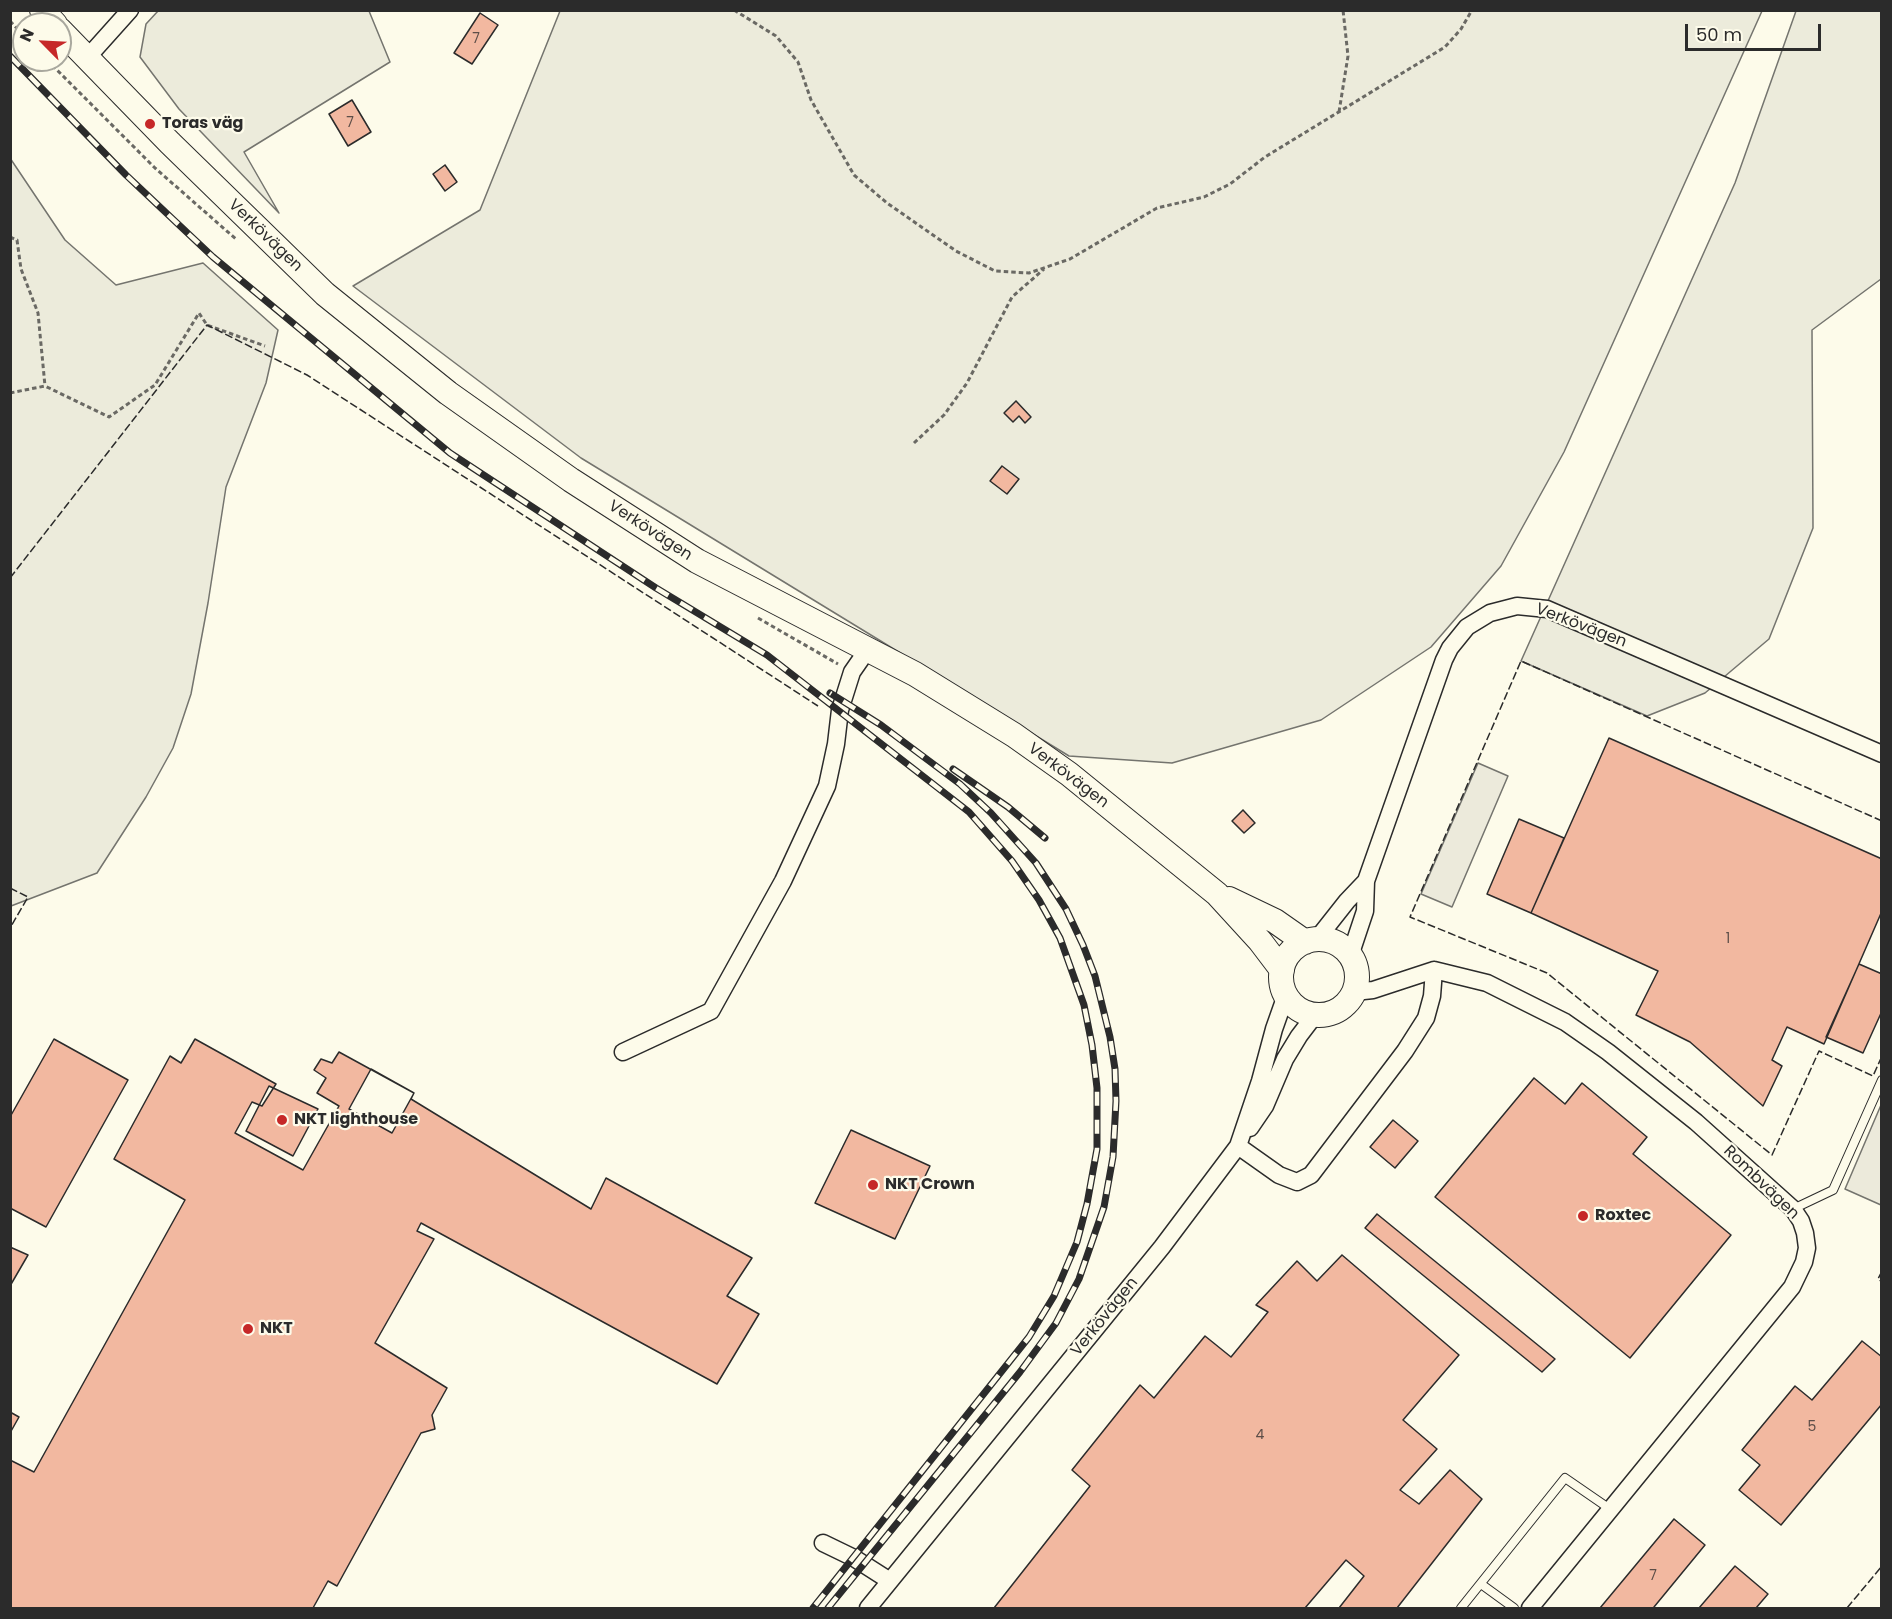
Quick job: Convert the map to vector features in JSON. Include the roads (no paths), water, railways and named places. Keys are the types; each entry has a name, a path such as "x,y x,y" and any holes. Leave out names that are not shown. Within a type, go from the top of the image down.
{"main road":[{"name":"Verkövägen","path":"72,42 170,143 325,294 448,393 571,480 697,561 915,674 1014,735 1069,774 1217,894 1260,941 1282,970"},
{"path":"1217,894 1311,941 1336,943 1350,956"},
{"name":"Verkövägen","path":"1286,995 1282,983 1282,970 1290,953 1311,941"},
{"name":"Verkövägen","path":"1350,956 1357,973 1354,992"},
{"path":"1286,995 1298,1008 1315,1015 1338,1010 1354,992"}],"street":[{"path":"87,58 130,10"},
{"name":"Verkövägen","path":"1350,956 1365,911 1366,881 1450,648 1462,632 1478,619 1502,608 1532,606 1547,609 1881,754"},
{"path":"623,1052 711,1011 783,881 827,786 840,711 852,672 868,649"},
{"name":"Verkövägen","path":"1311,941 1366,881"},
{"path":"1315,1015 1285,1059 1265,1106 1238,1146 1279,1175 1298,1182 1311,1175 1405,1051 1426,1018 1432,996 1434,970 1373,990 1354,992"},
{"name":"Rombvägen","path":"1434,970 1487,983 1565,1022 1608,1052 1696,1122 1793,1209 1801,1221 1807,1248 1804,1262 1792,1287 1530,1608"},
{"name":"Verkövägen","path":"868,1608 1162,1247 1238,1146 1286,995"},
{"path":"823,1543 854,1558 890,1581"}],"lane":[{"path":"1793,1209 1833,1190 1881,1080"},
{"path":"1461,1608 1565,1478 1610,1509"},
{"path":"1480,1584 1514,1608"}],"railway":[{"path":"10,56 126,175 213,257 450,453 656,588 767,655 969,812 1012,861 1039,900 1060,938 1084,1005 1097,1088 1097,1149 1077,1242 1054,1296 1029,1337 813,1608"},
{"path":"828,1608 1020,1372 1056,1323 1079,1279 1104,1207 1113,1157 1116,1101 1115,1069 1110,1037 1095,976 1066,909 1036,863 991,813 960,784 881,725 830,693"},
{"path":"953,769 1008,807 1045,838"}],"place":[{"name":"Toras väg","path":"150,124"},
{"name":"NKT lighthouse","path":"282,1120"},
{"name":"NKT Crown","path":"873,1185"},
{"name":"Roxtec","path":"1583,1216"},
{"name":"NKT","path":"248,1329"}]}
